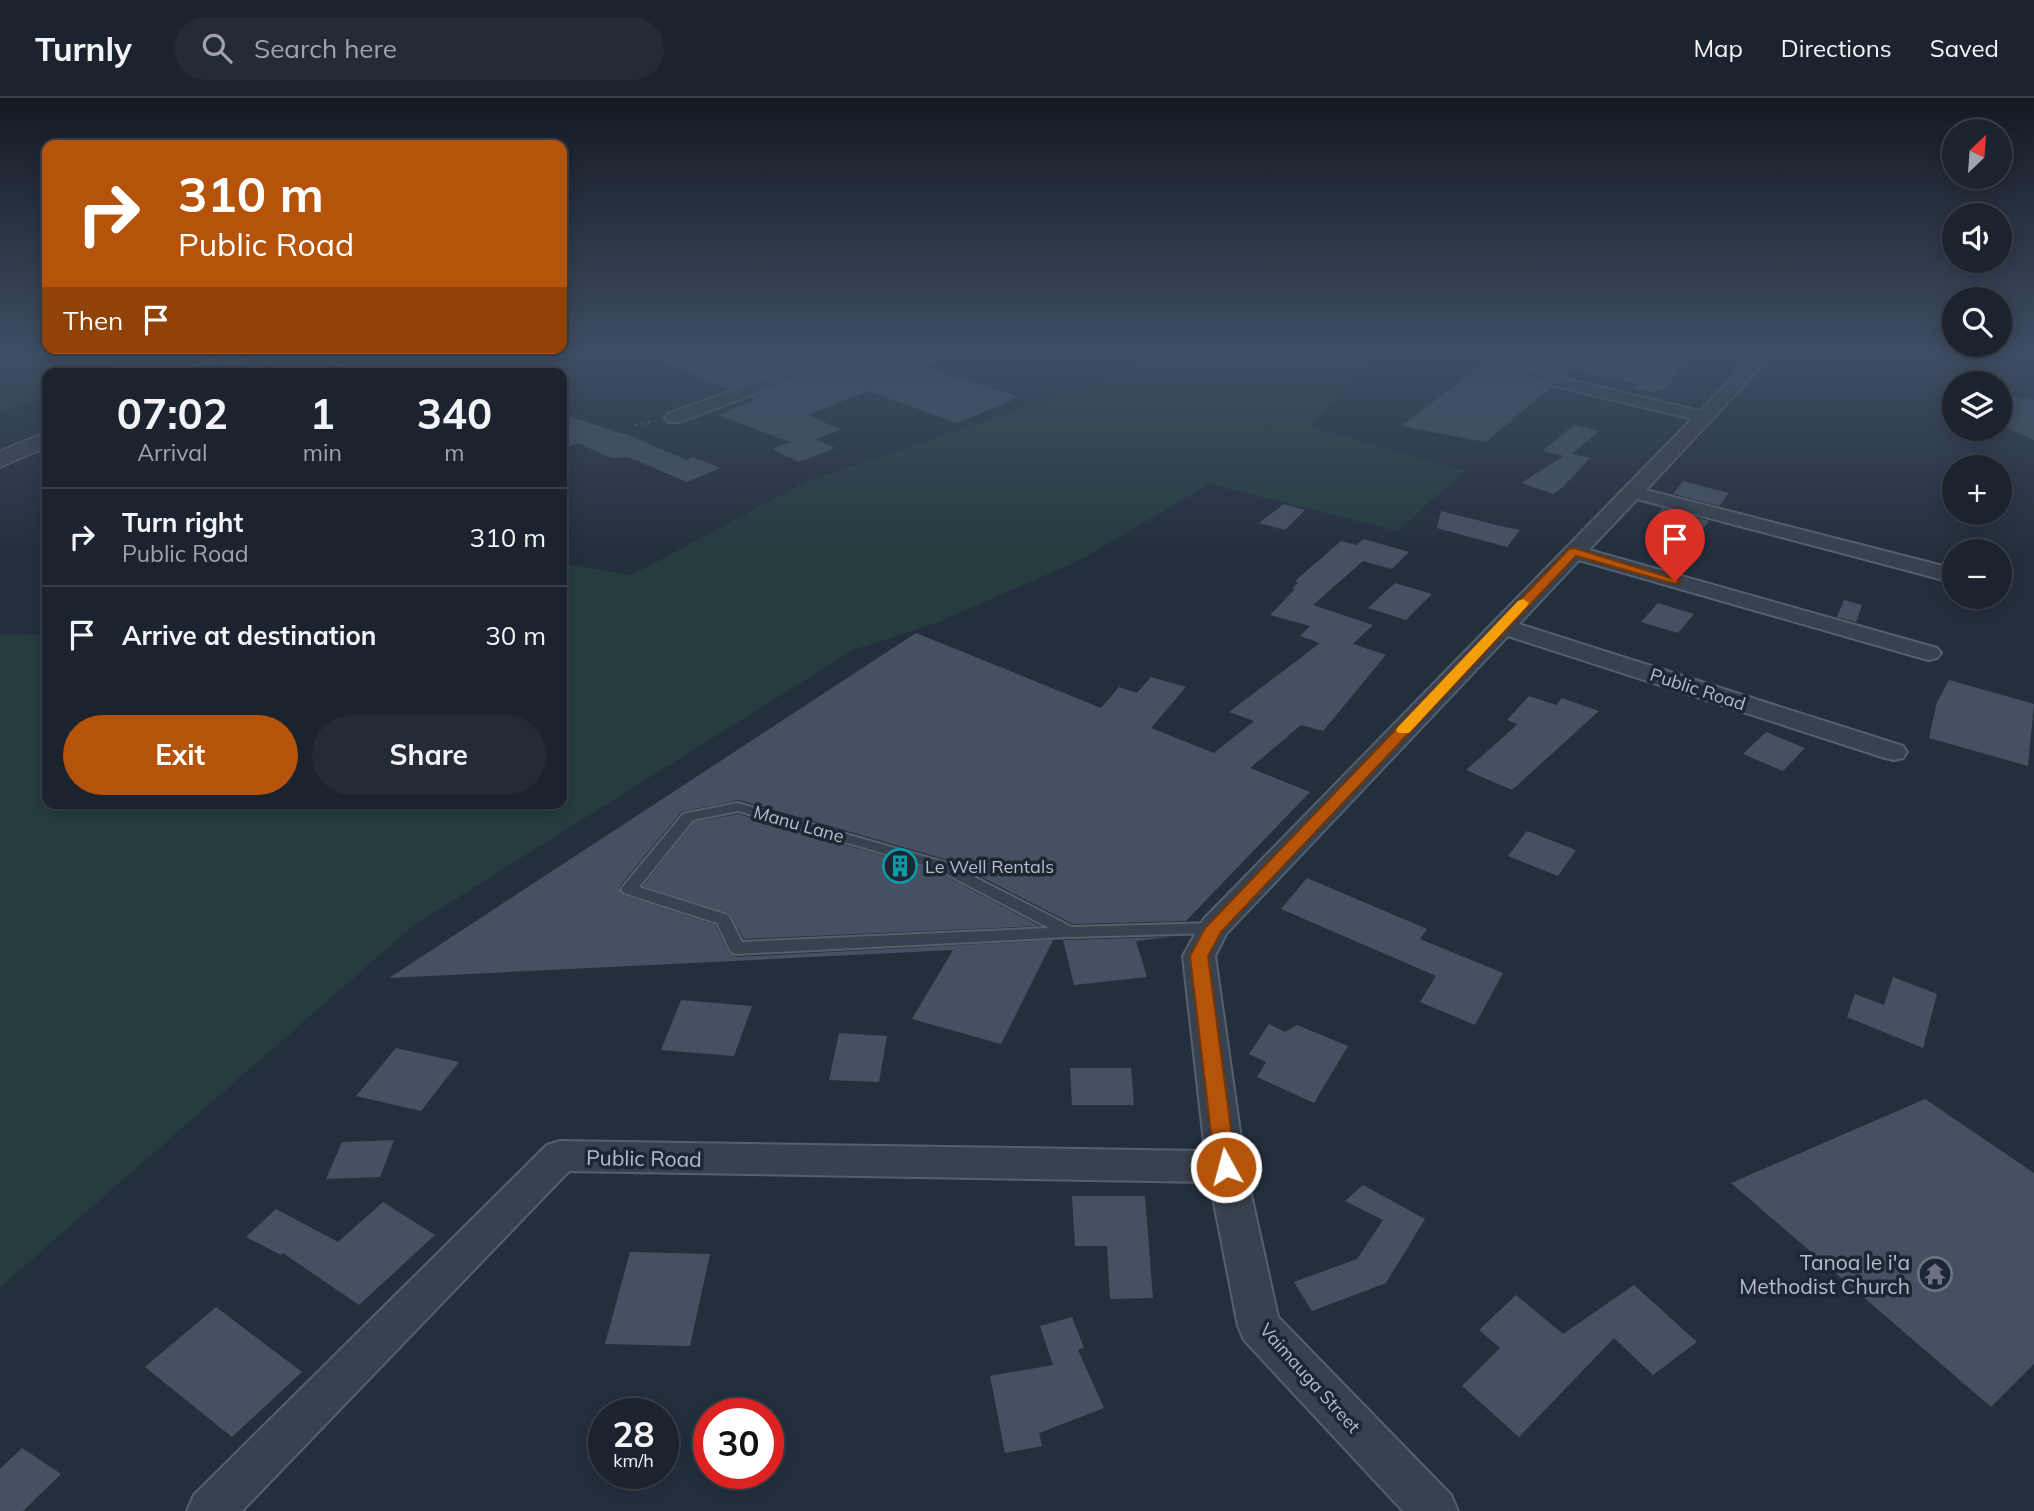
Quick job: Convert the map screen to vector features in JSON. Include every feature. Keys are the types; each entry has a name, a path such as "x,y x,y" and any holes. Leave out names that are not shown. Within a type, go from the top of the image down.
{"street":[{"name":"Vaimauga Street","path":"1435,1511 1259,1326 1226,1167 1199,956 1214,928 1701,420"},
{"path":"0,460 42,441"},
{"path":"1632,492 1942,573"},
{"path":"1574,552 1929,653"},
{"name":"Public Road","path":"1502,626 1894,752"},
{"name":"Public Road","path":"210,1511 560,1156 1226,1167"}],"lane":[{"name":"Manu Lane","path":"1070,932 942,866 738,807 688,817 629,889 723,919 737,948 1214,928"}],"green space":[{"path":"989,420 1318,420 1312,427 1465,471 1397,531 1209,484 1080,560 936,623 853,650 414,925 0,1287 0,634 42,635 42,809 567,809 567,564 632,575 807,481"}],"building":[{"path":"567,420 581,420 631,436 687,460 693,457 720,468 687,482 628,457 612,458 577,443 567,447"},
{"path":"731,420 819,420 841,430 815,439 835,448 799,462 772,449 790,442"},
{"path":"1409,420 1512,420 1486,442 1401,426"},
{"path":"2012,420 2034,420 2034,440 2012,430"},
{"path":"1574,425 1599,431 1572,454 1590,458 1553,494 1521,483 1564,456 1542,451"},
{"path":"1683,481 1729,493 1719,506 1673,494"},
{"path":"1284,504 1305,510 1285,530 1259,523"},
{"path":"1662,508 1709,521 1696,538 1648,526"},
{"path":"1441,511 1520,530 1507,547 1437,528"},
{"name":"Le Well Rentals","path":"1364,539 1409,552 1392,569 1363,561 1313,605 1373,625 1353,644 1386,655 1323,731 1301,725 1250,768 1310,792 1186,921 1073,924 948,860 739,800 681,812 619,887 623,895 715,925 729,953 737,957 1053,940 1001,1044 912,1019 953,950 389,978 916,633 1101,708 1119,687 1137,693 1151,677 1186,687 1151,728 1214,753 1254,721 1229,712 1320,643 1300,636 1310,626 1270,615 1295,589 1292,588 1298,583 1295,581 1341,541 1356,545"},
{"path":"1395,583 1432,594 1406,620 1368,608"},
{"path":"1844,600 1862,605 1856,622 1837,617"},
{"path":"1658,603 1694,614 1678,633 1641,622"},
{"path":"1949,680 2034,704 2028,766 1929,738 1937,702"},
{"path":"1529,696 1556,705 1562,698 1599,711 1512,790 1466,770 1518,724 1507,720"},
{"path":"1766,732 1805,748 1783,771 1743,754"},
{"path":"738,814 936,871 1039,926 744,939 729,913 643,886 694,822"},
{"path":"1527,831 1576,850 1558,876 1508,856"},
{"path":"1307,878 1427,929 1420,939 1503,973 1475,1025 1420,1002 1436,976 1281,909"},
{"path":"1171,937 1136,941 1147,977 1074,985 1063,940"},
{"path":"1893,977 1937,994 1923,1048 1847,1017 1855,994 1884,1005"},
{"path":"681,1000 752,1006 734,1056 661,1050"},
{"path":"1269,1024 1285,1032 1297,1025 1348,1046 1314,1103 1257,1077 1266,1062 1249,1054"},
{"path":"839,1033 887,1036 879,1082 829,1080"},
{"path":"396,1048 459,1062 421,1111 356,1096"},
{"path":"1070,1068 1131,1068 1134,1105 1072,1105"},
{"name":"Tanoa le i'a Methodist Church","path":"1925,1099 2034,1173 2034,1364 1991,1407 1731,1183"},
{"path":"394,1140 380,1177 326,1179 342,1142"},
{"path":"1363,1185 1425,1219 1386,1283 1312,1311 1294,1282 1357,1259 1383,1220 1345,1201"},
{"path":"1072,1196 1145,1196 1153,1298 1110,1299 1107,1246 1075,1246"},
{"path":"383,1202 435,1235 359,1305 283,1253 281,1255 246,1237 276,1209 338,1242"},
{"path":"630,1252 710,1254 690,1346 605,1344"},
{"path":"1634,1285 1697,1342 1653,1375 1614,1338 1519,1437 1462,1386 1500,1348 1479,1330 1516,1295 1563,1334"},
{"path":"216,1307 302,1372 232,1437 145,1367"},
{"path":"1072,1317 1084,1348 1078,1350 1104,1408 1039,1433 1042,1446 1005,1453 990,1376 1053,1365 1040,1326"},
{"path":"22,1448 61,1474 23,1511 0,1511 0,1469"}],"slow traffic":[{"path":"1404,730 1523,603"}],"place":[{"name":"Le Well Rentals","path":"900,866"},
{"name":"Tanoa le i'a Methodist Church","path":"1935,1274"}],"route":[{"path":"1226,1167 1199,956 1214,928 1574,552 1675,581"}]}
